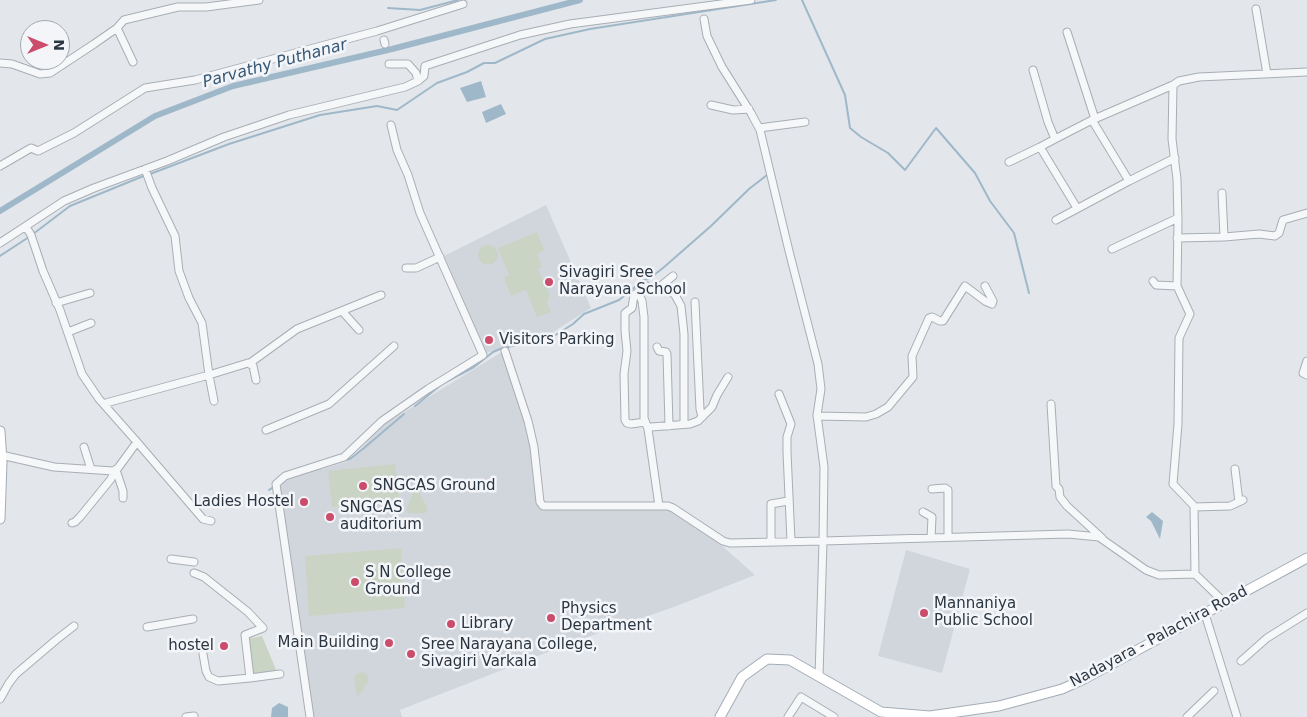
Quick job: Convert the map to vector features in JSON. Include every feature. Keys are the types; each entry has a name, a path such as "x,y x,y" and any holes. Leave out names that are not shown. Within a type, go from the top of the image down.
{"main road":[{"path":"0,431 2,462 0,519"},
{"name":"Nadayara - Palachira Road","path":"720,717 742,677 767,659 790,660 881,712 930,716 999,706 1062,689 1307,558"}],"street":[{"path":"0,63 12,64 40,74 50,73 117,28 124,20 178,7 206,7 230,2 259,0"},
{"path":"0,243 64,201 224,137 289,115 404,87 424,76 425,66 520,35 570,24 751,0"},
{"path":"0,166 31,148 38,151 74,133 146,88 195,80 377,31 463,4"},
{"path":"1256,9 1267,74"},
{"path":"704,19 706,32 714,52 759,128 788,251 818,364 821,389 817,416 824,468 819,677"},
{"path":"117,28 133,62"},
{"path":"1067,32 1093,120 1130,180"},
{"path":"389,64 408,64 416,73 418,81"},
{"path":"1033,70 1048,122 1055,139"},
{"path":"1009,162 1093,120 1179,81 1199,77 1307,72"},
{"path":"1172,85 1172,139 1175,158 1178,218 1177,286 1190,314 1179,338 1178,424 1173,484 1194,508 1195,574 1225,603"},
{"path":"711,105 733,110 748,109"},
{"path":"759,128 805,122"},
{"path":"310,717 276,484 285,476 344,456 382,421 428,389 483,355 420,213 408,175 397,150 392,125"},
{"path":"1040,147 1077,208"},
{"path":"1056,220 1175,158"},
{"path":"145,169 175,236 179,271 189,298 202,323 214,400"},
{"path":"1222,193 1224,237"},
{"path":"1177,238 1259,234 1276,236 1283,220 1307,213"},
{"path":"1112,249 1178,218"},
{"path":"26,226 68,332 82,374 99,399 203,518 211,521"},
{"path":"406,268 416,268 440,257"},
{"path":"645,422 636,424 627,423 625,420 625,362 627,352 625,313 632,308 634,297 645,286 652,291 663,285 673,276"},
{"path":"1154,281 1157,285 1177,286"},
{"path":"663,285 675,295 681,306 684,334 684,424"},
{"path":"817,416 866,417 888,407 913,377 911,358 929,318 932,317 943,321 965,286 992,304 993,301 985,286"},
{"path":"638,292 642,301 644,318 643,390 645,422 648,430 658,506"},
{"path":"56,303 90,293"},
{"path":"106,403 250,363 297,330 380,295"},
{"path":"695,302 700,409 702,417"},
{"path":"342,311 359,330"},
{"path":"68,332 92,323"},
{"path":"266,430 329,404 394,346"},
{"path":"658,347 659,350 667,354 669,426"},
{"path":"505,351 528,421 534,447 540,502 546,508 668,506 674,508 723,541 742,544 1068,534 1099,537 1146,570 1159,575 1195,574"},
{"path":"1307,361 1303,373 1307,375"},
{"path":"250,363 253,366 256,380"},
{"path":"648,430 695,422 714,405 717,395 728,377"},
{"path":"779,394 790,424 786,452 791,541"},
{"path":"1051,404 1056,486 1059,489 1060,497 1067,506 1108,543"},
{"path":"72,523 111,479 115,470 137,442"},
{"path":"84,447 91,469"},
{"path":"1,455 54,467 104,471 115,470"},
{"path":"1194,508 1230,506 1241,501 1235,469"},
{"path":"115,470 123,491 123,498"},
{"path":"932,488 945,488 948,490 948,537"},
{"path":"771,542 771,504 788,501"},
{"path":"923,512 932,517 931,538"},
{"path":"171,559 194,562"},
{"path":"194,573 204,577 248,612 263,628 245,635 250,678"},
{"path":"1241,661 1267,638 1307,613"},
{"path":"1205,614 1238,717"},
{"path":"147,628 193,619"},
{"path":"0,699 8,683 22,669 74,626"},
{"path":"203,654 206,671 213,679 218,681 280,674"},
{"path":"1187,717 1214,692"},
{"path":"788,717 802,697 834,717"}],"shaded area":[{"path":"546,205 591,308 550,334 486,353 444,256"},
{"path":"502,352 526,422 540,506 667,506 710,535 755,575 674,607 576,641 400,710 402,717 313,717 279,492 283,481 353,458 380,427"},
{"name":"Mannaniya Public School","path":"906,550 970,569 942,673 878,656"}],"green space":[{"path":"537,232 544,250 537,254 542,267 538,269 550,295 547,303 551,312 537,317 526,290 511,296 504,277 509,275 498,248"},
{"path":"488,245 495,248 498,255 495,262 488,265 481,262 478,255 481,248"},
{"name":"SNGCAS Ground","path":"395,464 399,500 332,507 328,471"},
{"path":"416,487 428,509 426,513 408,513 406,510"},
{"name":"S N College Ground","path":"401,548 405,608 309,616 305,556"},
{"path":"262,636 277,672 253,675 247,639"},
{"path":"363,672 368,676 369,681 358,696 354,677 358,673"}],"water":[{"path":"481,81 486,97 467,102 460,88"},
{"path":"501,104 506,114 486,123 482,112"},
{"path":"1152,512 1163,521 1160,539 1151,521 1146,517"},
{"path":"279,703 288,707 288,717 271,717 272,708"}],"waterway":[{"path":"388,8 420,10 458,0"},
{"name":"Parvathy Puthanar","path":"0,211 155,116 233,86 392,49 580,0"},
{"path":"150,174 229,144 320,115 377,106 397,110 437,83 467,72 484,63 495,63 545,39 590,29 776,0"},
{"path":"802,0 845,95 850,128 888,153 905,170 936,128 975,173 990,201 1014,233 1029,293"},
{"path":"33,234 70,206 146,175"},
{"path":"415,406 442,384 474,367 493,352 554,336 573,324 584,314 619,300 642,281 650,278 663,268 711,226 749,189 767,175"},
{"path":"0,256 29,237"},
{"path":"345,460 350,459 404,414"},
{"path":"292,477 321,468"}],"place":[{"name":"Sivagiri Sree Narayana School","path":"549,282"},
{"name":"Visitors Parking","path":"489,340"},
{"name":"SNGCAS Ground","path":"363,486"},
{"name":"Ladies Hostel","path":"304,502"},
{"name":"SNGCAS auditorium","path":"330,517"},
{"name":"S N College Ground","path":"355,582"},
{"name":"Mannaniya Public School","path":"924,613"},
{"name":"Physics Department","path":"551,618"},
{"name":"Library","path":"451,624"},
{"name":"Main Building","path":"389,643"},
{"name":"hostel","path":"224,646"},
{"name":"Sree Narayana College, Sivagiri Varkala","path":"411,654"}]}
